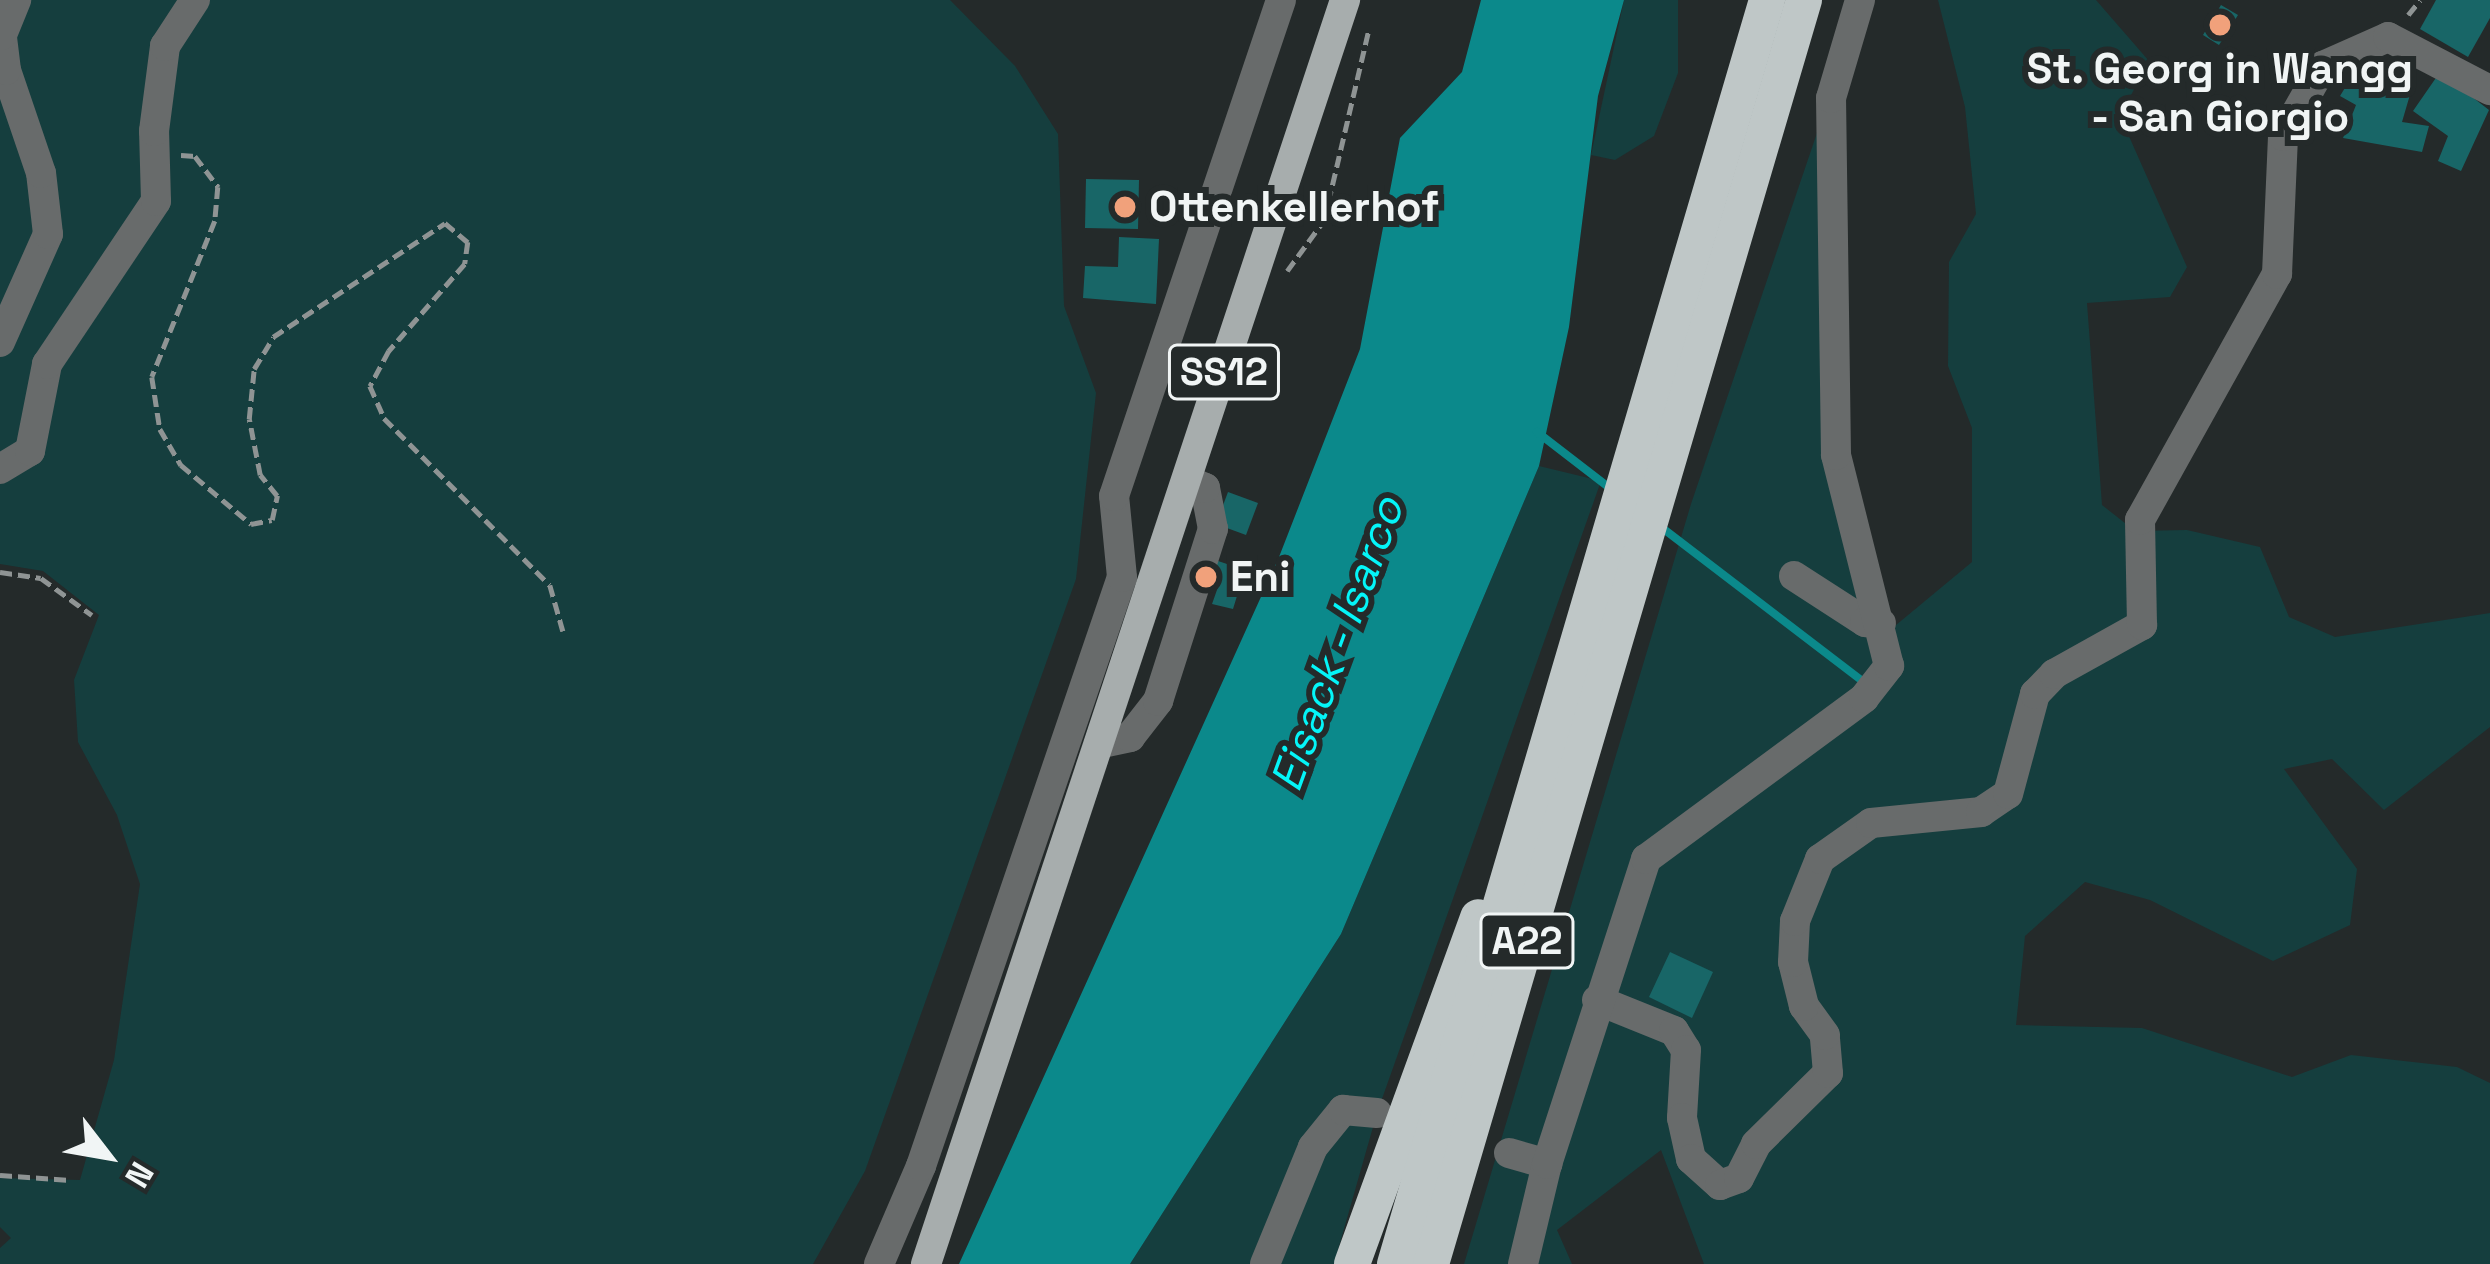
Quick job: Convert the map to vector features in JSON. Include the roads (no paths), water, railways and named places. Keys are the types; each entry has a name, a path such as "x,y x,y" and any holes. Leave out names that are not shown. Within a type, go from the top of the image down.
{"highway":[{"name":"A22","path":"1395,1264 1767,0"},
{"name":"A22","path":"1431,1264 1804,0"},
{"path":"1352,1264 1454,973 1522,835"}],"main road":[{"name":"SS12","path":"926,1264 1345,0"}],"street":[{"path":"0,342 48,234 41,173 6,70 2,35 16,0"},
{"path":"0,469 30,451 46,364 81,302 144,227 156,201 165,46 195,0"},
{"path":"879,1264 921,1166 1122,577 1114,496 1281,0"},
{"path":"1523,1264 1546,1164 1646,859 1864,698 1889,666 1882,623 1836,455 1831,98 1860,0"},
{"path":"1597,1000 1674,1031 1686,1050 1682,1118 1691,1159 1720,1185 1739,1178 1756,1144 1828,1073 1825,1035 1804,1006 1793,962 1795,921 1820,859 1871,823 1982,812 2008,794 2035,694 2142,625 2140,520 2277,274 2283,136 2323,66 2388,37 2490,90"},
{"path":"1794,576 1865,622 1882,623"},
{"path":"1265,1264 1313,1147 1342,1110 1377,1113"},
{"path":"1509,1153 1546,1164"}],"water":[{"name":"Eisack - Isarco","path":"1481,0 1624,0 1598,96 1569,327 1539,466 1341,934 1130,1264 959,1264 1279,557 1360,349 1400,138 1462,72"}],"waterway":[{"path":"1537,432 1611,489"},
{"path":"1661,527 1860,679"}],"place":[{"name":"St. Georg in Wangg - San Giorgio","path":"2220,25"},
{"name":"Ottenkellerhof","path":"1125,207"},
{"name":"Eni","path":"1206,577"}]}
